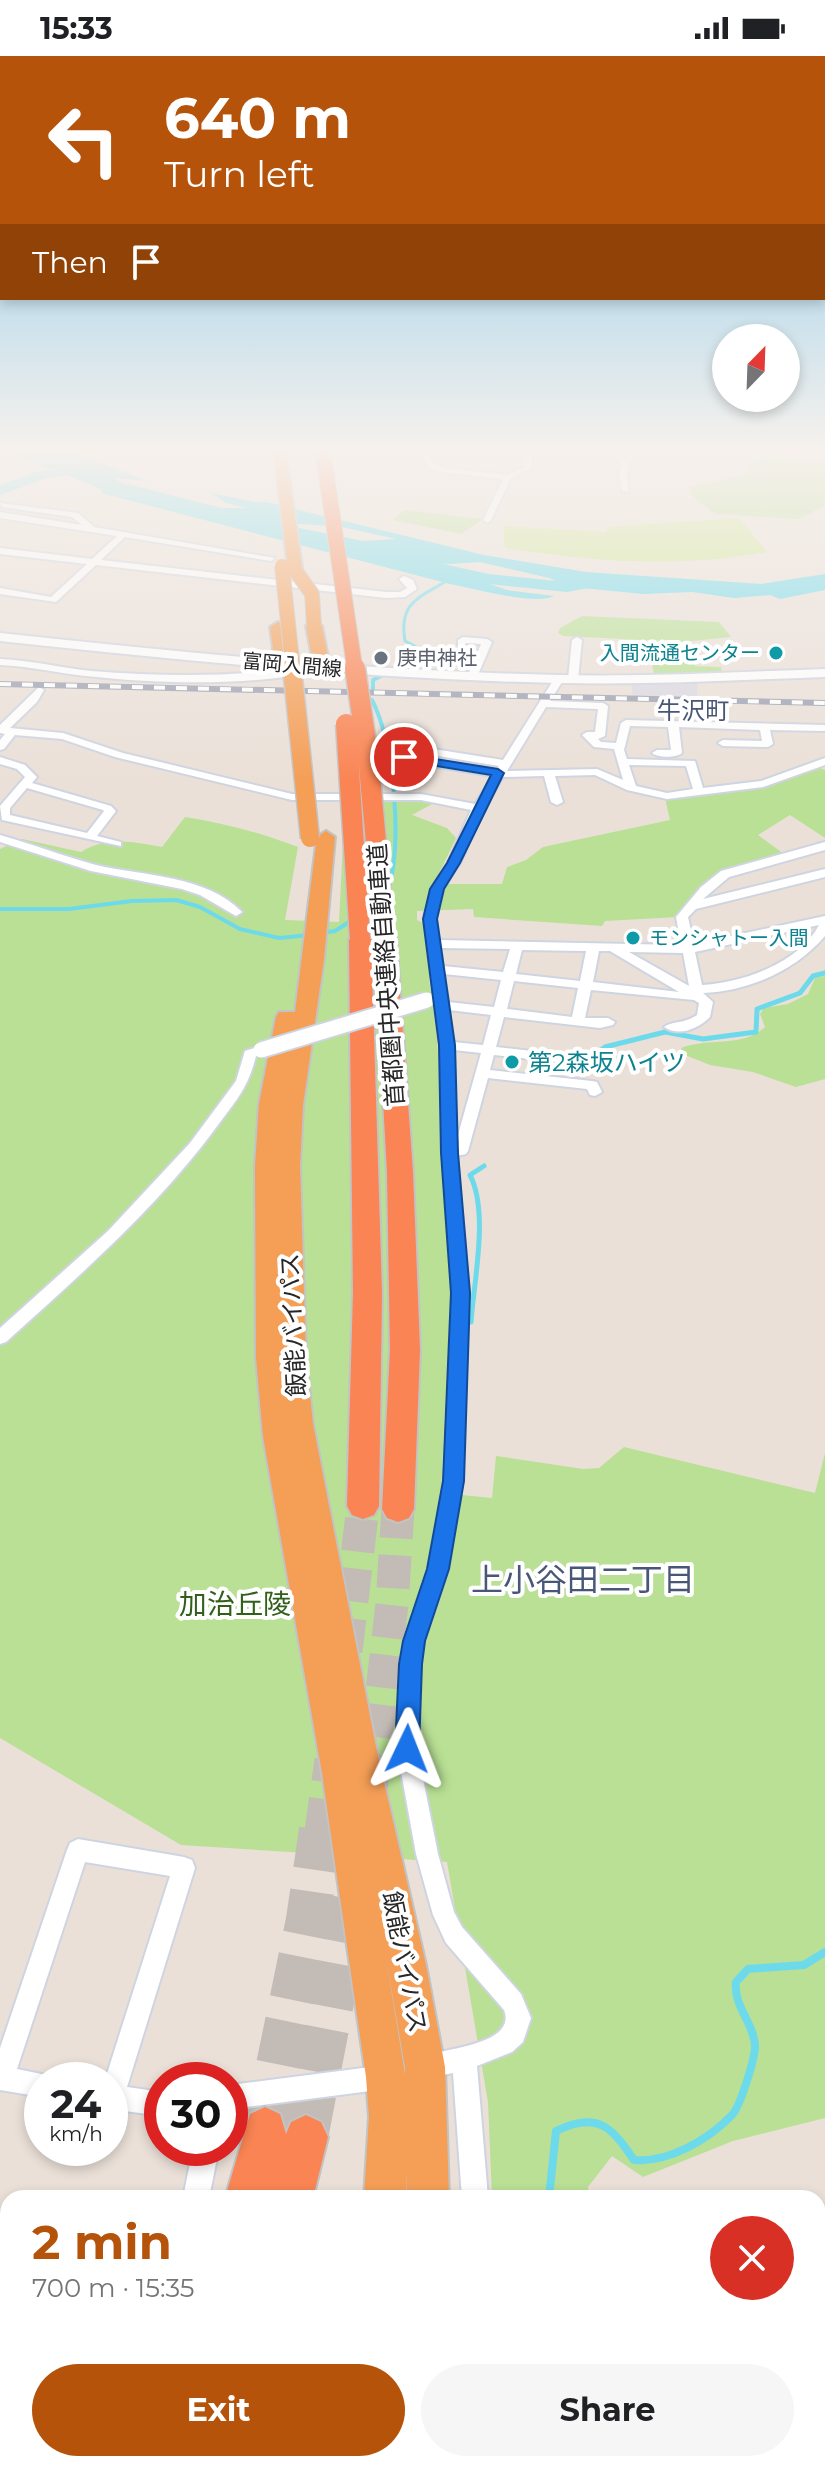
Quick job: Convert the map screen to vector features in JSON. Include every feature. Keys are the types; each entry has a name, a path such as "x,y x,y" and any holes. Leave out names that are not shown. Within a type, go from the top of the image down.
{"highway":[{"name":"飯能バイパス","path":"282,558 313,701 318,837 291,1105 288,1166 292,1359 299,1424 359,1747 407,1965 425,2067 428,2190"},
{"name":"首都圏中央連絡自動車道","path":"324,558 400,1172 405,1350 398,1509"},
{"name":"首都圏中央連絡自動車道","path":"339,558 368,756 372,938 367,1422 363,1506"},
{"path":"277,664 281,648 275,588 283,566 312,594 318,667"},
{"name":"飯能バイパス","path":"306,959 271,1104 267,1167 270,1357 282,1463 339,1773 386,2077 389,2117 385,2190"},
{"path":"252,2190 286,2133 290,2190"}],"main road":[{"name":"富岡入間線","path":"0,637 277,664 400,672 566,679 825,673"}],"street":[{"path":"51,558 396,596 412,589 410,582 404,579"},
{"path":"0,591 53,600 98,558"},
{"path":"238,558 283,566"},
{"path":"461,644 463,640 487,642 473,675"},
{"path":"248,2095 386,2077 464,2059 504,2044 515,2034 519,2018 513,2002 454,1935 444,1915 427,1854 407,1749 410,1664 414,1641 438,1569 453,1481 461,1293 449,1153 447,1045 436,1001 438,969 430,919 433,900 478,808 544,704 566,679 577,640"},
{"path":"0,662 96,674 237,677 279,675 318,667"},
{"path":"0,747 5,730 39,690"},
{"path":"544,704 603,706 600,736 587,735 598,745 620,753 691,763 699,792"},
{"path":"631,788 620,753 626,723 825,728"},
{"path":"620,753 677,753 673,724"},
{"path":"720,725 724,750 768,744 764,726"},
{"path":"5,730 63,736 132,758 292,797 421,797 478,808"},
{"path":"501,768 402,747 404,757 410,760 548,773 597,772 631,788 667,796 763,784 825,761"},
{"path":"0,760 29,772 31,777 5,807 2,815 117,844"},
{"path":"548,773 557,802"},
{"path":"27,785 107,808 110,811 90,837"},
{"path":"0,838 96,869 191,887 223,901 236,912"},
{"path":"696,992 682,917 725,874 825,846"},
{"path":"692,906 825,873"},
{"path":"435,944 689,949 825,922"},
{"path":"438,969 685,998 696,992 736,985 768,972 814,942 825,922"},
{"path":"449,1153 461,1151 517,946"},
{"path":"578,1021 593,948"},
{"path":"613,948 696,992 706,1002 703,1017 685,1029 671,1027"},
{"path":"0,1338 114,1235 195,1146 243,1081 250,1054 436,1001 578,1021 608,1022"},
{"path":"447,1045 584,1061"},
{"path":"481,1073 592,1085 595,1092"},
{"path":"24,2082 1,2078 78,1850 184,1868 122,2062"},
{"path":"464,2059 474,2190"},
{"path":"198,2190 202,2166"}],"shaded area":[{"path":"698,680 697,698 633,696 631,682"}],"green space":[{"path":"578,558 727,558 669,561"},
{"path":"582,616 719,622 731,637 682,642 563,636 558,633 560,628"},
{"path":"650,652 675,654 678,662 693,662 695,666 721,667 722,673 654,675"},
{"name":"加治丘陵","path":"816,766 825,770 825,838 790,815 758,835 784,854 722,874 678,917 605,921 602,926 474,917 473,909 417,911 417,920 423,923 429,943 451,1287 441,1493 492,1498 496,1456 583,1469 599,1468 624,1447 815,1493 825,1453 825,2118 733,2141 643,2177 612,2156 588,2190 492,2190 488,2102 447,1862 181,1845 0,1738 0,849 22,839 81,852 111,842 162,847 185,817 214,822 298,847 285,920 339,922 343,841 384,809 384,801 434,803 412,815 447,828 456,838 434,884 502,884 507,867 526,860 543,847 670,820 665,798 764,785"},
{"path":"825,976 825,1079 796,1087 753,1072 710,1065 685,1055 681,1048 746,1038 756,1033 765,1027 760,1014 764,1008 788,1004 808,994 815,978"}],"water":[{"path":"349,558 500,558 586,572 761,584 825,574 825,590 780,599 770,595 734,598 692,592 643,594 571,587 549,578 480,562 434,565 507,590 554,596 533,599 450,584"}],"waterway":[{"path":"392,558 489,579 567,587 608,579"},
{"path":"373,691 373,680 421,656 424,651 405,641 405,617 421,596 450,579"},
{"path":"372,700 386,743 394,796 395,849 387,894"},
{"path":"0,909 69,909 132,901 176,900 200,907 240,929 279,938 310,935"},
{"path":"320,933 335,931 354,919"},
{"path":"593,1057 605,1047 665,1032 703,1039 756,1032 757,1009 800,993 813,976 825,973"},
{"path":"471,1322 479,1208 470,1175 484,1166"},
{"path":"550,2190 556,2131 570,2125 582,2122 602,2125 618,2138 634,2160 647,2160 687,2148 722,2124 739,2103 755,2046 738,1999 736,1982 748,1969 804,1965 825,1952"}],"tunnel":[{"path":"346,1651 363,1506"},
{"path":"371,1787 392,1604 398,1509"},
{"path":"321,1832 331,1760"},
{"path":"265,2129 308,1920 321,1830"},
{"path":"306,2137 352,1899"}],"railway":[{"path":"0,684 825,703"}],"place":[{"name":"入間流通センター","path":"776,653"},
{"name":"庚申神社","path":"381,658"},
{"name":"モンシャトー入間","path":"633,938"},
{"name":"第2森坂ハイツ","path":"512,1062"}],"district":[{"name":"牛沢町","path":"693,710"},
{"name":"上小谷田二丁目","path":"583,1579"}],"route":[{"path":"404,757 498,773 478,808 454,863 437,889 430,919 447,1045 449,1153 461,1293 453,1481 438,1569 414,1641 410,1664 407,1749"}]}
